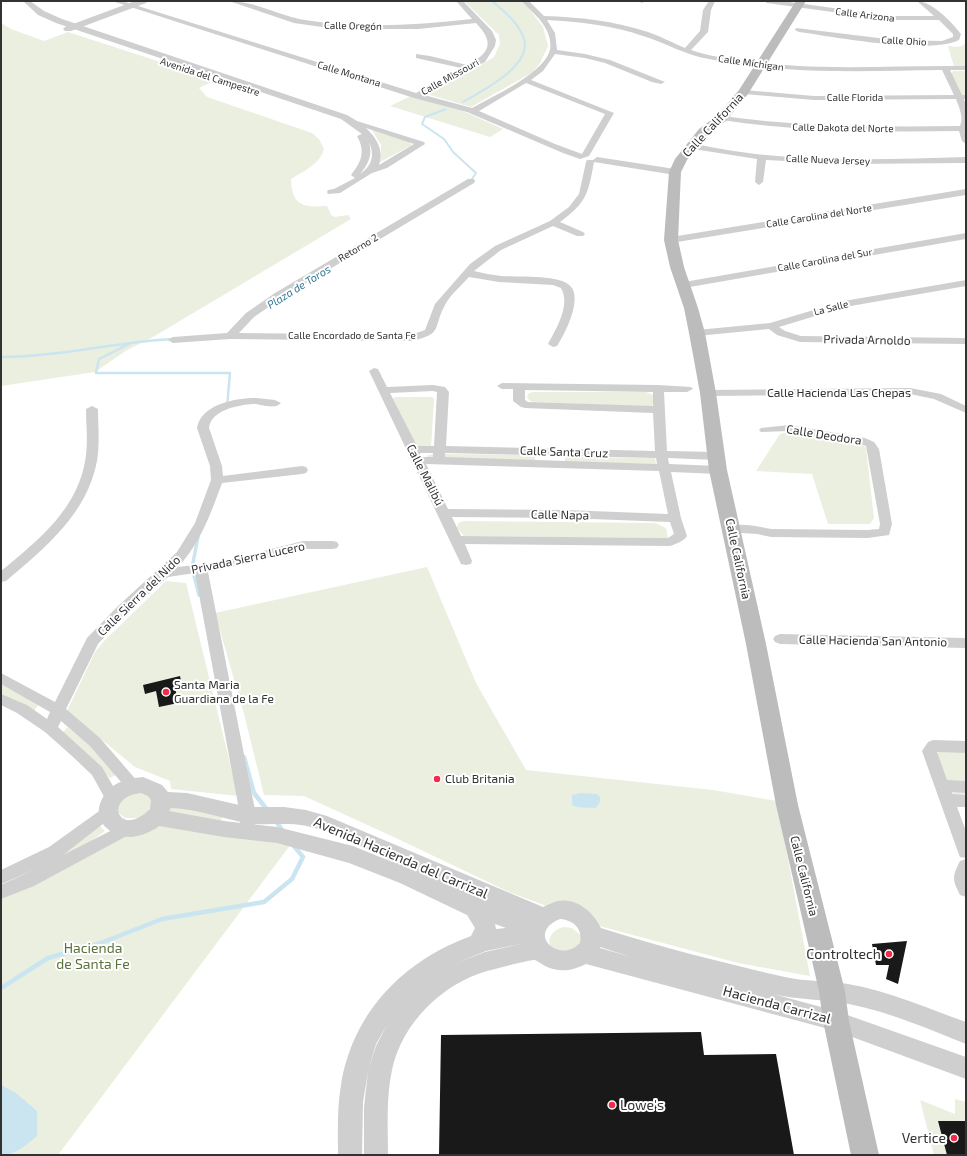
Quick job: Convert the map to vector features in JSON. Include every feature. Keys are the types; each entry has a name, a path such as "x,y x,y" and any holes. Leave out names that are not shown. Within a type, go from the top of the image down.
{"main road":[{"name":"Calle California","path":"799,4 744,92 722,118 703,132 690,146 681,159 675,172 671,240 677,267 684,285 696,333 708,393 717,463 756,644 787,805 832,991 836,1021 865,1155"}],"street":[{"name":"Avenida del Campestre","path":"18,1 34,16 335,118 358,132 369,141"},
{"name":"Avenida del Campestre","path":"26,1 46,16 70,27"},
{"name":"Calle Montana","path":"115,1 129,4 417,96 449,103 472,111 551,146 588,158 675,172"},
{"path":"70,27 129,4 143,1"},
{"name":"Calle Oregón","path":"232,1 297,21 336,27 418,27 478,21"},
{"name":"Calle Missouri","path":"417,96 482,60 491,46 492,40 489,33 459,1"},
{"path":"472,111 539,71 553,52 553,39 551,32 541,18 525,1"},
{"path":"686,51 704,32 707,10 712,1"},
{"name":"Calle Arizona","path":"767,1 799,4 891,18 940,18"},
{"name":"Calle Ohio","path":"799,30 896,42 942,43 956,38 957,34 951,26 920,1"},
{"name":"Calle Míchigan","path":"541,18 580,20 609,24 647,35 686,51 708,57 760,65 825,70 966,68"},
{"path":"553,52 598,58 616,64 646,78 661,82"},
{"path":"419,56 468,68"},
{"path":"945,68 963,97 966,117 964,128 966,141"},
{"name":"Calle Encordado de Santa Fe","path":"173,340 230,336 417,337 429,332 432,328 440,304 473,266 498,248 553,223 578,203 582,194 588,158 610,113 525,80"},
{"name":"Avenida del Campestre","path":"252,89 356,122 421,144 384,166 369,172 337,191 331,192 331,189 354,175 366,162 369,141 356,122"},
{"name":"Calle Florida","path":"744,92 814,98 963,97"},
{"name":"Calle Dakota del Norte","path":"722,118 785,127 964,128"},
{"path":"369,141 376,155 373,166 369,172"},
{"name":"Calle Nueva Jersey","path":"690,146 762,157 844,162 966,160"},
{"path":"759,182 762,157"},
{"name":"Avenida del Campestre","path":"354,175 369,172"},
{"name":"Retorno 2","path":"230,336 250,315 279,295 471,181"},
{"name":"Calle Carolina del Norte","path":"671,240 966,192"},
{"path":"553,223 580,234"},
{"name":"Calle Carolina del Sur","path":"684,285 966,236"},
{"path":"466,273 499,279 554,282 565,286 569,294 568,311 553,344"},
{"name":"La Salle","path":"696,333 770,326 844,304 966,283"},
{"name":"Privada Arnoldo","path":"770,326 781,333 800,339 966,341"},
{"name":"Calle Malibú","path":"374,371 457,540 466,562"},
{"path":"502,386 687,389"},
{"path":"519,387 519,401 525,405 659,410"},
{"name":"Calle Malibú","path":"383,390 433,388 441,389 444,392 439,455"},
{"path":"457,540 670,542 679,539 681,536 675,518 663,461 658,388"},
{"name":"Calle Hacienda Las Chepas","path":"708,393 910,391 937,396 966,410"},
{"name":"Calle Sierra del Nido","path":"50,728 92,641 122,610 182,555 206,513 217,480 216,466 202,423 205,419 218,410 234,404 252,401 275,403"},
{"path":"1,578 51,534 62,522 81,493 92,461 92,409"},
{"name":"Calle Deodora","path":"732,533 759,536 771,533 868,534 885,532 886,524 873,449 870,444 861,440 789,428 765,430"},
{"name":"Calle Santa Cruz","path":"412,449 439,455 717,463"},
{"name":"Calle Santa Cruz","path":"418,460 439,455"},
{"path":"217,480 302,470"},
{"name":"Calle Napa","path":"444,514 565,514 675,518"},
{"name":"Privada Sierra Lucero","path":"164,573 201,570 303,545 333,545"},
{"path":"201,570 248,823"},
{"name":"Calle Hacienda San Antonio","path":"780,639 966,643"},
{"path":"1,678 58,710 95,742 133,786"},
{"path":"1,699 22,710 50,728 97,771 110,806 110,819 114,824 128,828 139,827 151,821 159,809 159,793 153,788 143,785 133,786 121,790 110,806 55,852 25,868 1,877"},
{"path":"966,747 933,746 929,753 966,852"},
{"path":"944,793 966,786"},
{"path":"944,793 966,801"},
{"name":"Avenida Hacienda del Carrizal","path":"159,809 224,829 284,815 306,818 327,824 506,902 537,931"},
{"path":"296,840 306,818"},
{"name":"Avenida Hacienda del Carrizal","path":"248,823 277,835 353,855 408,877 475,908 537,931"},
{"path":"1,892 28,881 128,828"},
{"path":"966,866 961,875 962,883 966,890"},
{"path":"475,908 486,928 479,943"},
{"path":"537,931 479,943 444,957 423,970 386,1006 376,1021 362,1049 354,1078 350,1152 376,1150 377,1093 382,1062 396,1030 413,1008 439,983 466,968 496,959 537,931 550,912 559,910 573,912 585,919 590,927 588,945 575,959 560,961 546,956 537,931"},
{"name":"Hacienda Carrizal","path":"588,945 650,953 802,991 832,991 872,1000 966,1033"},
{"name":"Hacienda Carrizal","path":"588,945 836,1021 966,1068"}],"green space":[{"path":"464,1 523,1 543,27 548,46 540,63 533,72 471,107 430,95 429,93 494,57 500,44 499,35"},
{"path":"1,23 11,29 44,41 68,32 216,80 199,88 207,97 312,133 319,139 324,149 319,159 315,163 291,179 292,188 296,199 305,205 327,206 331,215 335,217 348,215 351,219 153,337 127,350 95,372 1,386"},
{"path":"966,43 966,66 954,67 948,46 955,47"},
{"path":"953,71 966,71 966,95 961,95 951,74"},
{"path":"411,96 463,111 503,129 490,137 390,106"},
{"path":"372,130 408,141 412,145 380,162 381,145"},
{"path":"646,392 653,395 653,405 648,407 530,401 527,397 529,393"},
{"path":"395,397 432,397 434,399 431,448 417,447 393,399"},
{"path":"792,431 860,442 866,448 874,518 870,524 828,524 812,474 756,471 780,434"},
{"path":"428,455 535,455 535,462 426,459"},
{"path":"565,457 655,458 656,464 565,462"},
{"path":"464,521 655,523 666,528 668,538 464,536 457,528 458,523"},
{"name":"Club Britania","path":"427,567 476,683 526,770 713,790 777,801 810,976 738,963 603,927 509,892 304,796 264,795 244,714 215,613"},
{"path":"166,581 186,583 238,796 171,789 170,781 135,767 67,711 95,652 104,641"},
{"path":"1,684 39,704 33,712 1,694"},
{"path":"67,727 89,744 118,774 110,778 63,733"},
{"path":"939,751 966,751 966,796 949,796 936,755"},
{"path":"143,786 156,805 140,818 125,818 116,811 116,801"},
{"path":"168,804 224,811 221,821 164,812"},
{"name":"Hacienda de Santa Fe","path":"151,821 297,836 58,1155 1,1155 1,896"},
{"path":"98,824 105,831 91,841 1,888 1,879"},
{"path":"564,927 572,928 584,938 577,956 551,950 549,940 551,935 556,930"},
{"path":"955,1099 966,1102 966,1155 934,1155 920,1100 955,1114"}],"water":[{"path":"580,793 597,794 600,797 600,802 596,808 572,805 572,795"},
{"path":"1,1082 3,1086 16,1093 37,1111 37,1136 25,1146 6,1155 1,1155"}],"building":[{"name":"Santa Maria Guardiana de la Fe","path":"180,676 182,685 175,687 178,703 159,707 156,691 145,694 143,685"},
{"name":"Controltech","path":"907,941 898,984 886,979 889,965 876,965 872,944"},
{"name":"Lowe's","path":"701,1032 704,1055 776,1054 794,1155 439,1155 441,1035"},
{"name":"Vertice","path":"938,1121 966,1121 966,1155 947,1155"}],"waterway":[{"name":"Plaza de Toros","path":"463,102 504,76 521,59 524,49 524,39 519,28 511,18 492,1"},
{"name":"Plaza de Toros","path":"446,109 425,117 422,124 444,139 453,152 476,173 470,182"},
{"name":"Plaza de Toros","path":"1,357 44,355 130,343 173,339"},
{"path":"131,343 99,359 96,373 230,373 227,407"},
{"path":"198,537 192,568 199,595"},
{"path":"244,757 254,793 268,811"},
{"path":"275,820 283,831"},
{"path":"1,988 48,958 101,943 162,919 264,902 292,879 303,857 294,846"}],"place":[{"name":"Santa Maria Guardiana de la Fe","path":"166,692"},
{"name":"Club Britania","path":"437,779"},
{"name":"Controltech","path":"889,954"},
{"name":"Lowe's","path":"612,1105"},
{"name":"Vertice","path":"954,1138"}]}
